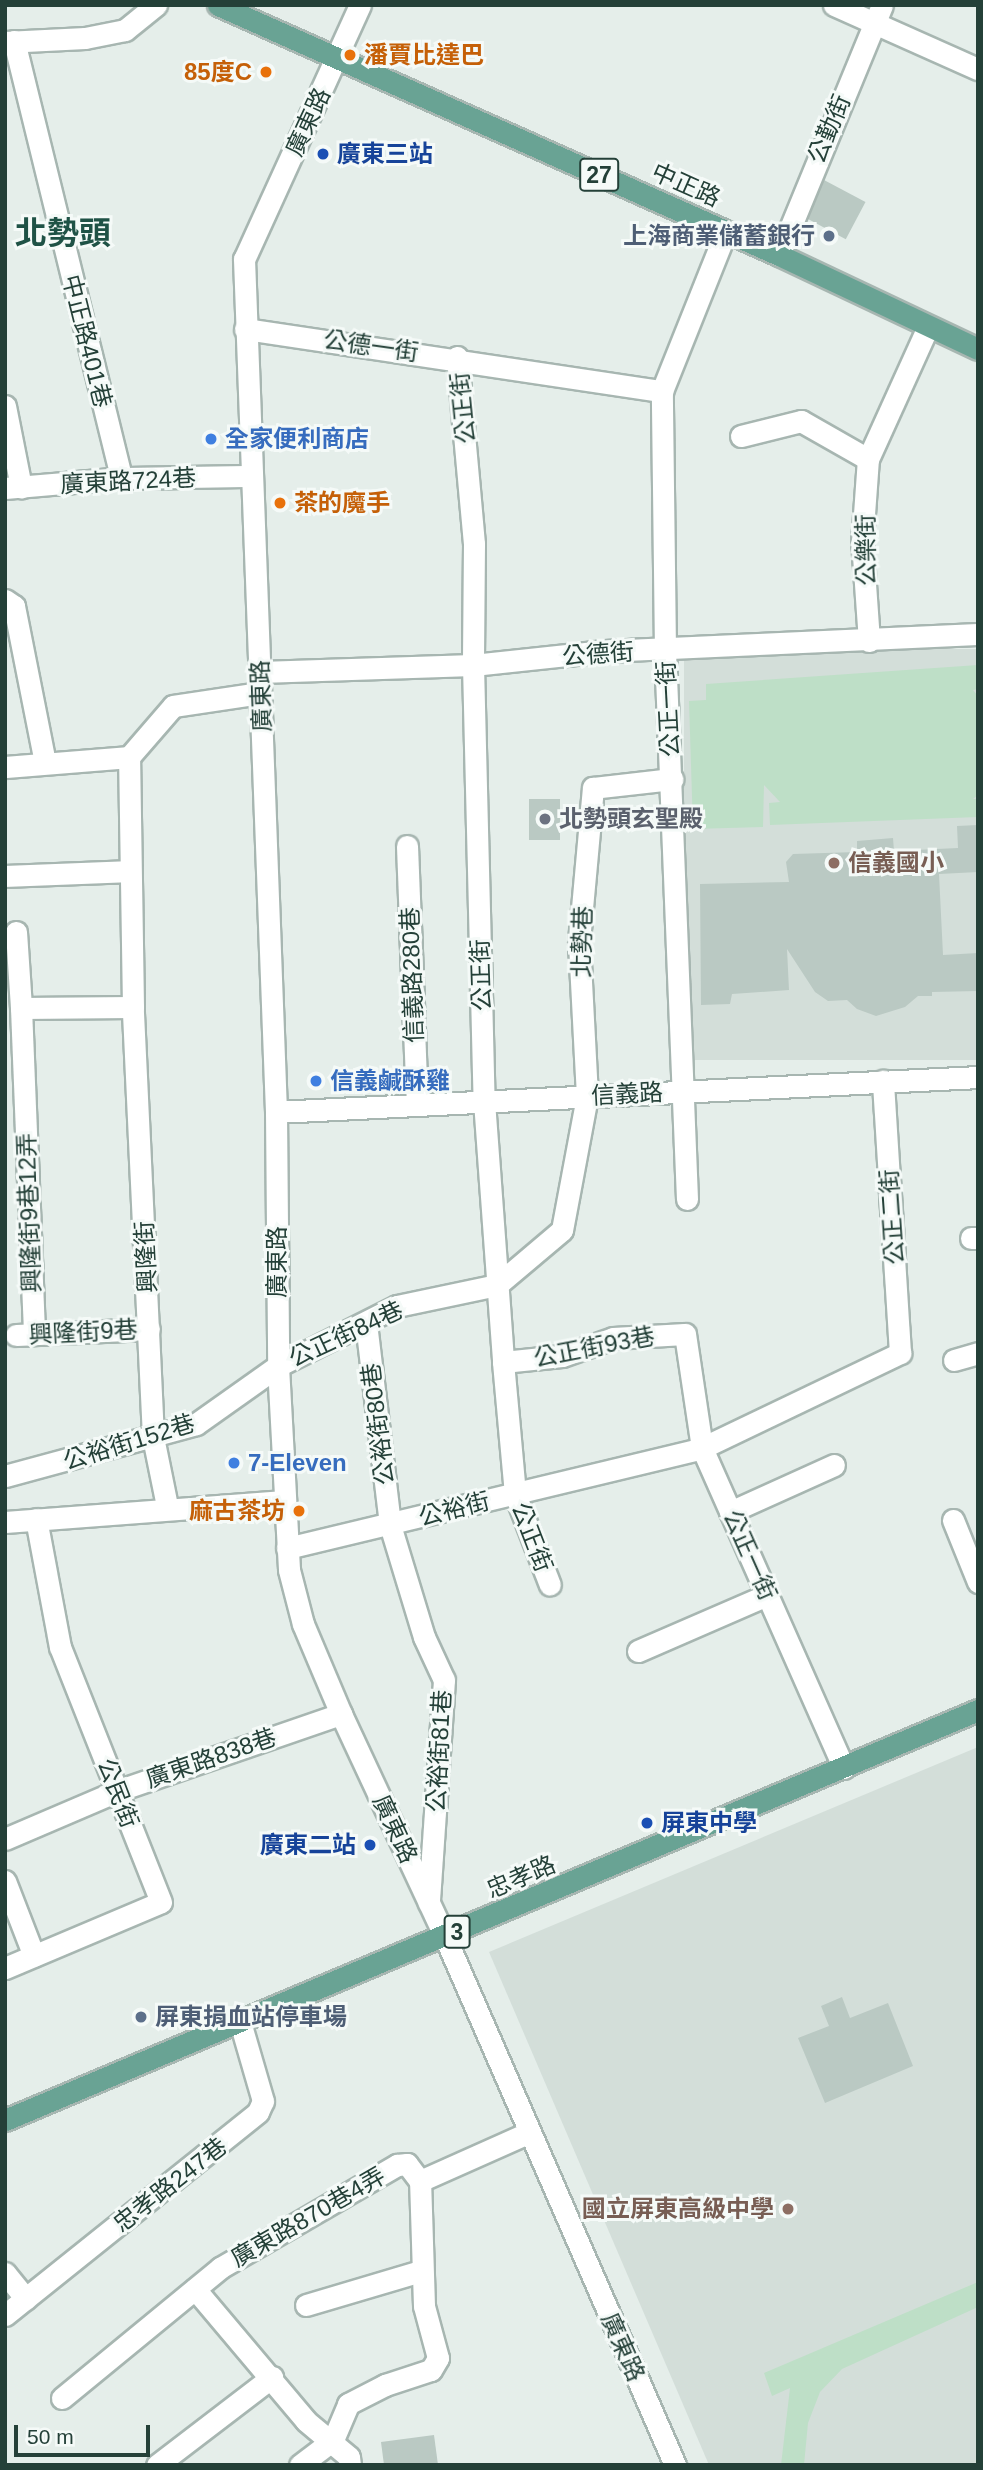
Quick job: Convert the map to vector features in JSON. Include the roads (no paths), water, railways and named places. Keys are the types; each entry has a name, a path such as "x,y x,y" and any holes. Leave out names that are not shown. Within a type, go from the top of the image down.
{"main road":[{"name":"中正路","path":"218,5 240,10 337,58 779,255 927,329 978,349"},
{"name":"忠孝路","path":"5,2120 445,1937 978,1710"}],"street":[{"name":"中正路401巷","path":"121,478 9,41 85,38 125,30 156,5"},
{"name":"廣東路","path":"360,5 244,259 250,476 276,1112 278,1366 287,1548 295,1603 341,1714 445,1937 675,2465"},
{"path":"834,5 878,14 978,69"},
{"name":"公勤街","path":"779,255 878,14"},
{"name":"公正一街","path":"687,1199 665,651 662,391 726,231"},
{"name":"公德一街","path":"245,329 457,357 662,391"},
{"name":"公樂街","path":"869,641 862,542 869,458 927,329"},
{"name":"公正街","path":"457,357 473,522 472,665 484,1101 497,1285 515,1494 550,1585"},
{"path":"5,406 13,487"},
{"path":"741,436 802,421 869,458"},
{"name":"廣東路724巷","path":"13,487 121,478 250,476"},
{"path":"5,600 13,606 45,762"},
{"name":"公德街","path":"129,757 173,706 260,683 604,651 665,651 978,634"},
{"path":"5,766 129,757"},
{"name":"興隆街","path":"129,757 128,871 153,1437 167,1506"},
{"name":"北勢巷","path":"497,1285 562,1230 587,1096 579,941 593,788 672,779"},
{"name":"信義路280巷","path":"407,846 417,1105"},
{"path":"5,876 128,871"},
{"name":"興隆街9巷12弄","path":"16,932 21,1008 25,1334"},
{"path":"21,1008 133,1007"},
{"name":"信義路","path":"276,1112 978,1077"},
{"name":"公正二街","path":"883,1081 900,1353"},
{"name":"公正街84巷","path":"278,1366 397,1306 497,1285"},
{"name":"公裕街80巷","path":"366,1323 390,1525"},
{"name":"興隆街9巷","path":"25,1334 149,1328"},
{"name":"公正一街","path":"685,1334 702,1448 844,1768"},
{"name":"公正街93巷","path":"503,1362 562,1356 613,1338 685,1334"},
{"name":"公裕街","path":"287,1548 702,1448 900,1353"},
{"path":"954,1360 978,1353"},
{"name":"公裕街152巷","path":"5,1476 153,1437 216,1414 278,1366"},
{"path":"730,1512 834,1465"},
{"path":"5,1522 167,1506 284,1501"},
{"name":"公民街","path":"5,1968 162,1902 60,1647 36,1519"},
{"path":"953,1520 978,1582"},
{"name":"公裕街81巷","path":"390,1525 424,1637 444,1680 429,1902"},
{"path":"638,1651 767,1595"},
{"name":"廣東路838巷","path":"5,1839 117,1791 341,1714"},
{"path":"5,1881 34,1956"},
{"name":"忠孝路247巷","path":"5,2315 258,2112 263,2101 240,2022"},
{"path":"300,2465 333,2440 348,2404 385,2385 431,2370 438,2358 425,2316 421,2270 420,2181 530,2132"},
{"name":"廣東路870巷4弄","path":"62,2398 220,2268 397,2165 407,2164 420,2181"},
{"path":"306,2305 421,2270"},
{"path":"5,2273 26,2299"},
{"path":"195,2289 272,2377 306,2421 333,2440 350,2465"},
{"path":"158,2465 272,2377"}],"place":[{"name":"潘賈比達巴","path":"350,55"},
{"name":"85度C","path":"266,72"},
{"name":"廣東三站","path":"323,154"},
{"name":"上海商業儲蓄銀行","path":"829,236"},
{"name":"全家便利商店","path":"211,439"},
{"name":"茶的魔手","path":"280,503"},
{"name":"北勢頭玄聖殿","path":"545,819"},
{"name":"信義國小","path":"834,863"},
{"name":"信義鹹酥雞","path":"316,1081"},
{"name":"7-Eleven","path":"234,1463"},
{"name":"麻古茶坊","path":"299,1511"},
{"name":"屏東中學","path":"647,1823"},
{"name":"廣東二站","path":"370,1845"},
{"name":"屏東捐血站停車場","path":"141,2017"},
{"name":"國立屏東高級中學","path":"788,2209"}],"district":[{"name":"北勢頭","path":"63,233"}]}
